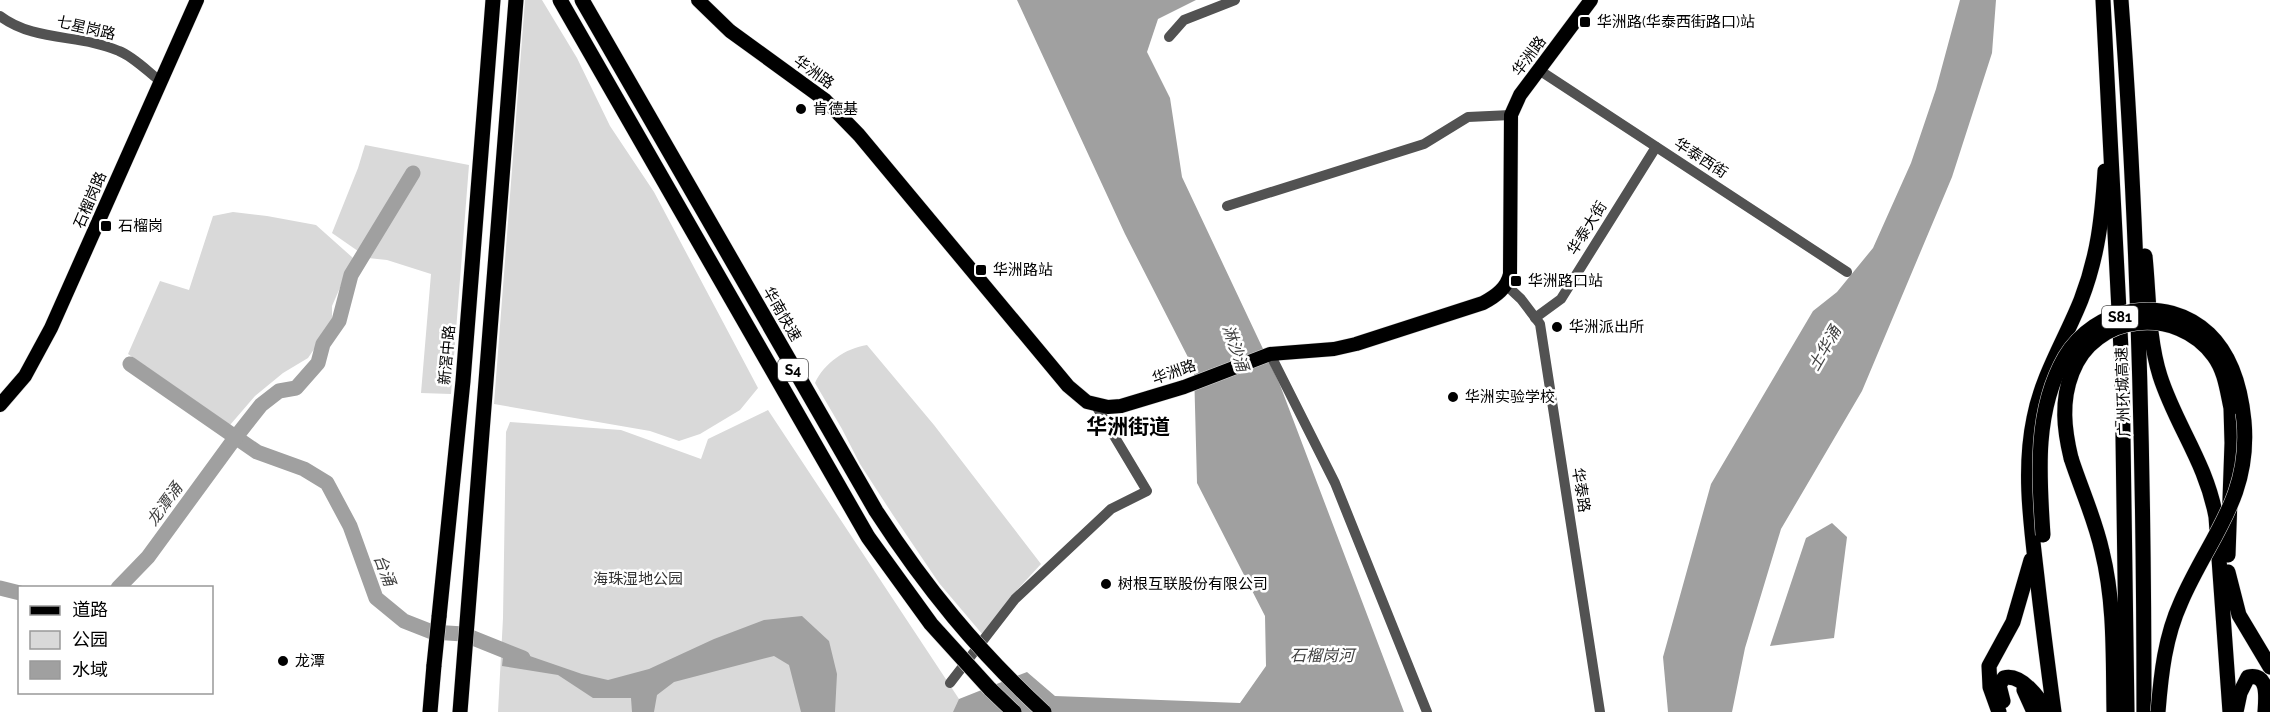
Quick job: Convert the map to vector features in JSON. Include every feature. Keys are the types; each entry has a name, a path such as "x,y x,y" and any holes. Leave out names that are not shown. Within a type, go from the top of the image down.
{"highway":[{"name":"新滘中路","path":"430,712 463,381 493,0"},
{"path":"460,712 517,0"},
{"name":"S4","path":"560,0 868,537 931,624 1014,712"},
{"name":"华南快速","path":"582,0 885,526 924,582 955,621 987,657 1044,712"},
{"name":"广州环城高速","path":"2103,0 2119,276 2125,466 2120,634 2127,712"},
{"name":"广州环城高速","path":"2121,0 2142,409 2144,712"},
{"path":"2123,17 2154,348 2167,394 2209,483 2234,597 2245,627 2262,650 2270,667"},
{"path":"2047,712 2046,655 2038,537 2029,460 2033,418 2048,369 2080,302 2098,248 2106,153 2105,25"},
{"path":"2054,712 2036,568 2042,430 2054,384 2071,348 2101,321 2134,310 2167,312 2201,327 2224,353 2235,376 2242,405 2244,453 2237,491 2228,514 2190,582 2172,623 2164,657 2158,712"},
{"path":"2114,712 2120,634 2102,549 2071,459 2064,416 2065,400 2072,373 2082,352 2106,332 2128,323 2142,321 2168,324 2199,341 2220,366 2230,408 2234,597"},
{"path":"2226,648 2232,443"},
{"path":"2216,517 2233,710"},
{"path":"2009,629 2031,567 2038,537"},
{"path":"1999,712 1988,680 1989,666 2009,629 2036,568"},
{"path":"2233,710 2244,683 2248,677 2255,676 2264,684 2265,712"},
{"path":"2007,712 1999,685 2004,678 2012,677 2037,696 2047,712"},
{"path":"2012,677 2020,685 2034,712"}],"main road":[{"name":"石榴岗路","path":"0,405 25,376 36,358 196,0"},
{"name":"华洲路","path":"698,0 730,31 825,100 867,144 1068,386 1087,402 1108,407 1121,406 1184,387 1270,354 1334,349 1356,344 1483,303 1506,285 1510,274 1511,115 1520,95 1591,0"}],"street":[{"path":"1168,37 1184,20 1235,0"},
{"name":"七星岗路","path":"0,16 32,32 120,51 160,81"},
{"name":"华泰西街","path":"1539,70 1847,272"},
{"path":"1227,206 1424,144 1468,117 1511,115"},
{"name":"华泰大街","path":"1535,318 1561,299 1656,147"},
{"name":"华泰路","path":"1506,285 1521,299 1540,324 1600,712"},
{"path":"1270,354 1335,483 1427,712"},
{"path":"950,683 1015,599 1111,509 1147,491 1095,404"}],"green space":[{"path":"525,0 542,0 577,58 610,126 654,192 758,388 740,410 700,434 679,441 650,431 494,404"},
{"path":"365,145 469,165 451,394 421,393 431,274 387,260 368,258 332,233"},
{"path":"233,212 316,225 353,258 332,306 332,323 308,358 283,373 255,396 230,425 128,354 160,281 189,290 213,216"},
{"path":"867,345 934,425 1041,564 1018,589 983,635 939,583 893,515 860,464 815,383 830,363 851,349"},
{"name":"海珠湿地公园","path":"768,410 959,699 974,712 498,712 503,618 506,432 510,422 621,430 701,459 708,439"}],"water":[{"name":"石榴岗河","path":"1017,0 1196,0 1158,19 1147,52 1170,98 1182,177 1280,385 1404,712 953,712 959,699 1027,672 1055,696 1240,703 1266,666 1265,616 1197,483 1194,369 1125,234"},
{"name":"土华涌","path":"1960,0 1996,0 1992,53 1952,177 1862,391 1781,529 1745,648 1732,712 1668,712 1663,657 1711,484 1813,311 1837,292 1873,248 1911,163 1936,89"},
{"path":"1832,523 1847,537 1834,638 1770,646 1806,538"},
{"path":"802,616 829,641 837,674 835,712 801,712 789,665 774,656 674,682 657,695 654,712 632,712 631,698 593,698 558,675 502,666 504,647 582,674 608,680 649,669 714,639 764,620"}],"waterway":[{"path":"120,586 148,557 261,405 279,391 296,388 318,363 323,344 339,321 351,275 413,173"},
{"name":"台涌","path":"130,364 257,452 304,469 327,483 350,526 376,598 404,621 432,632 463,634 523,658"},
{"name":"龙潭涌","path":"0,588 18,592"}],"place":[{"name":"华洲路(华泰西街路口)站","path":"1585,22"},
{"name":"肯德基","path":"801,109"},
{"name":"石榴岗","path":"106,226"},
{"name":"华洲路站","path":"981,270"},
{"name":"华洲路口站","path":"1516,281"},
{"name":"华洲派出所","path":"1557,327"},
{"name":"华洲实验学校","path":"1453,397"},
{"name":"树根互联股份有限公司","path":"1106,584"},
{"name":"龙潭","path":"283,661"}],"district":[{"name":"华洲街道","path":"1128,427"}],"water label":[{"name":"淋沙涌","path":"1236,348"}]}
